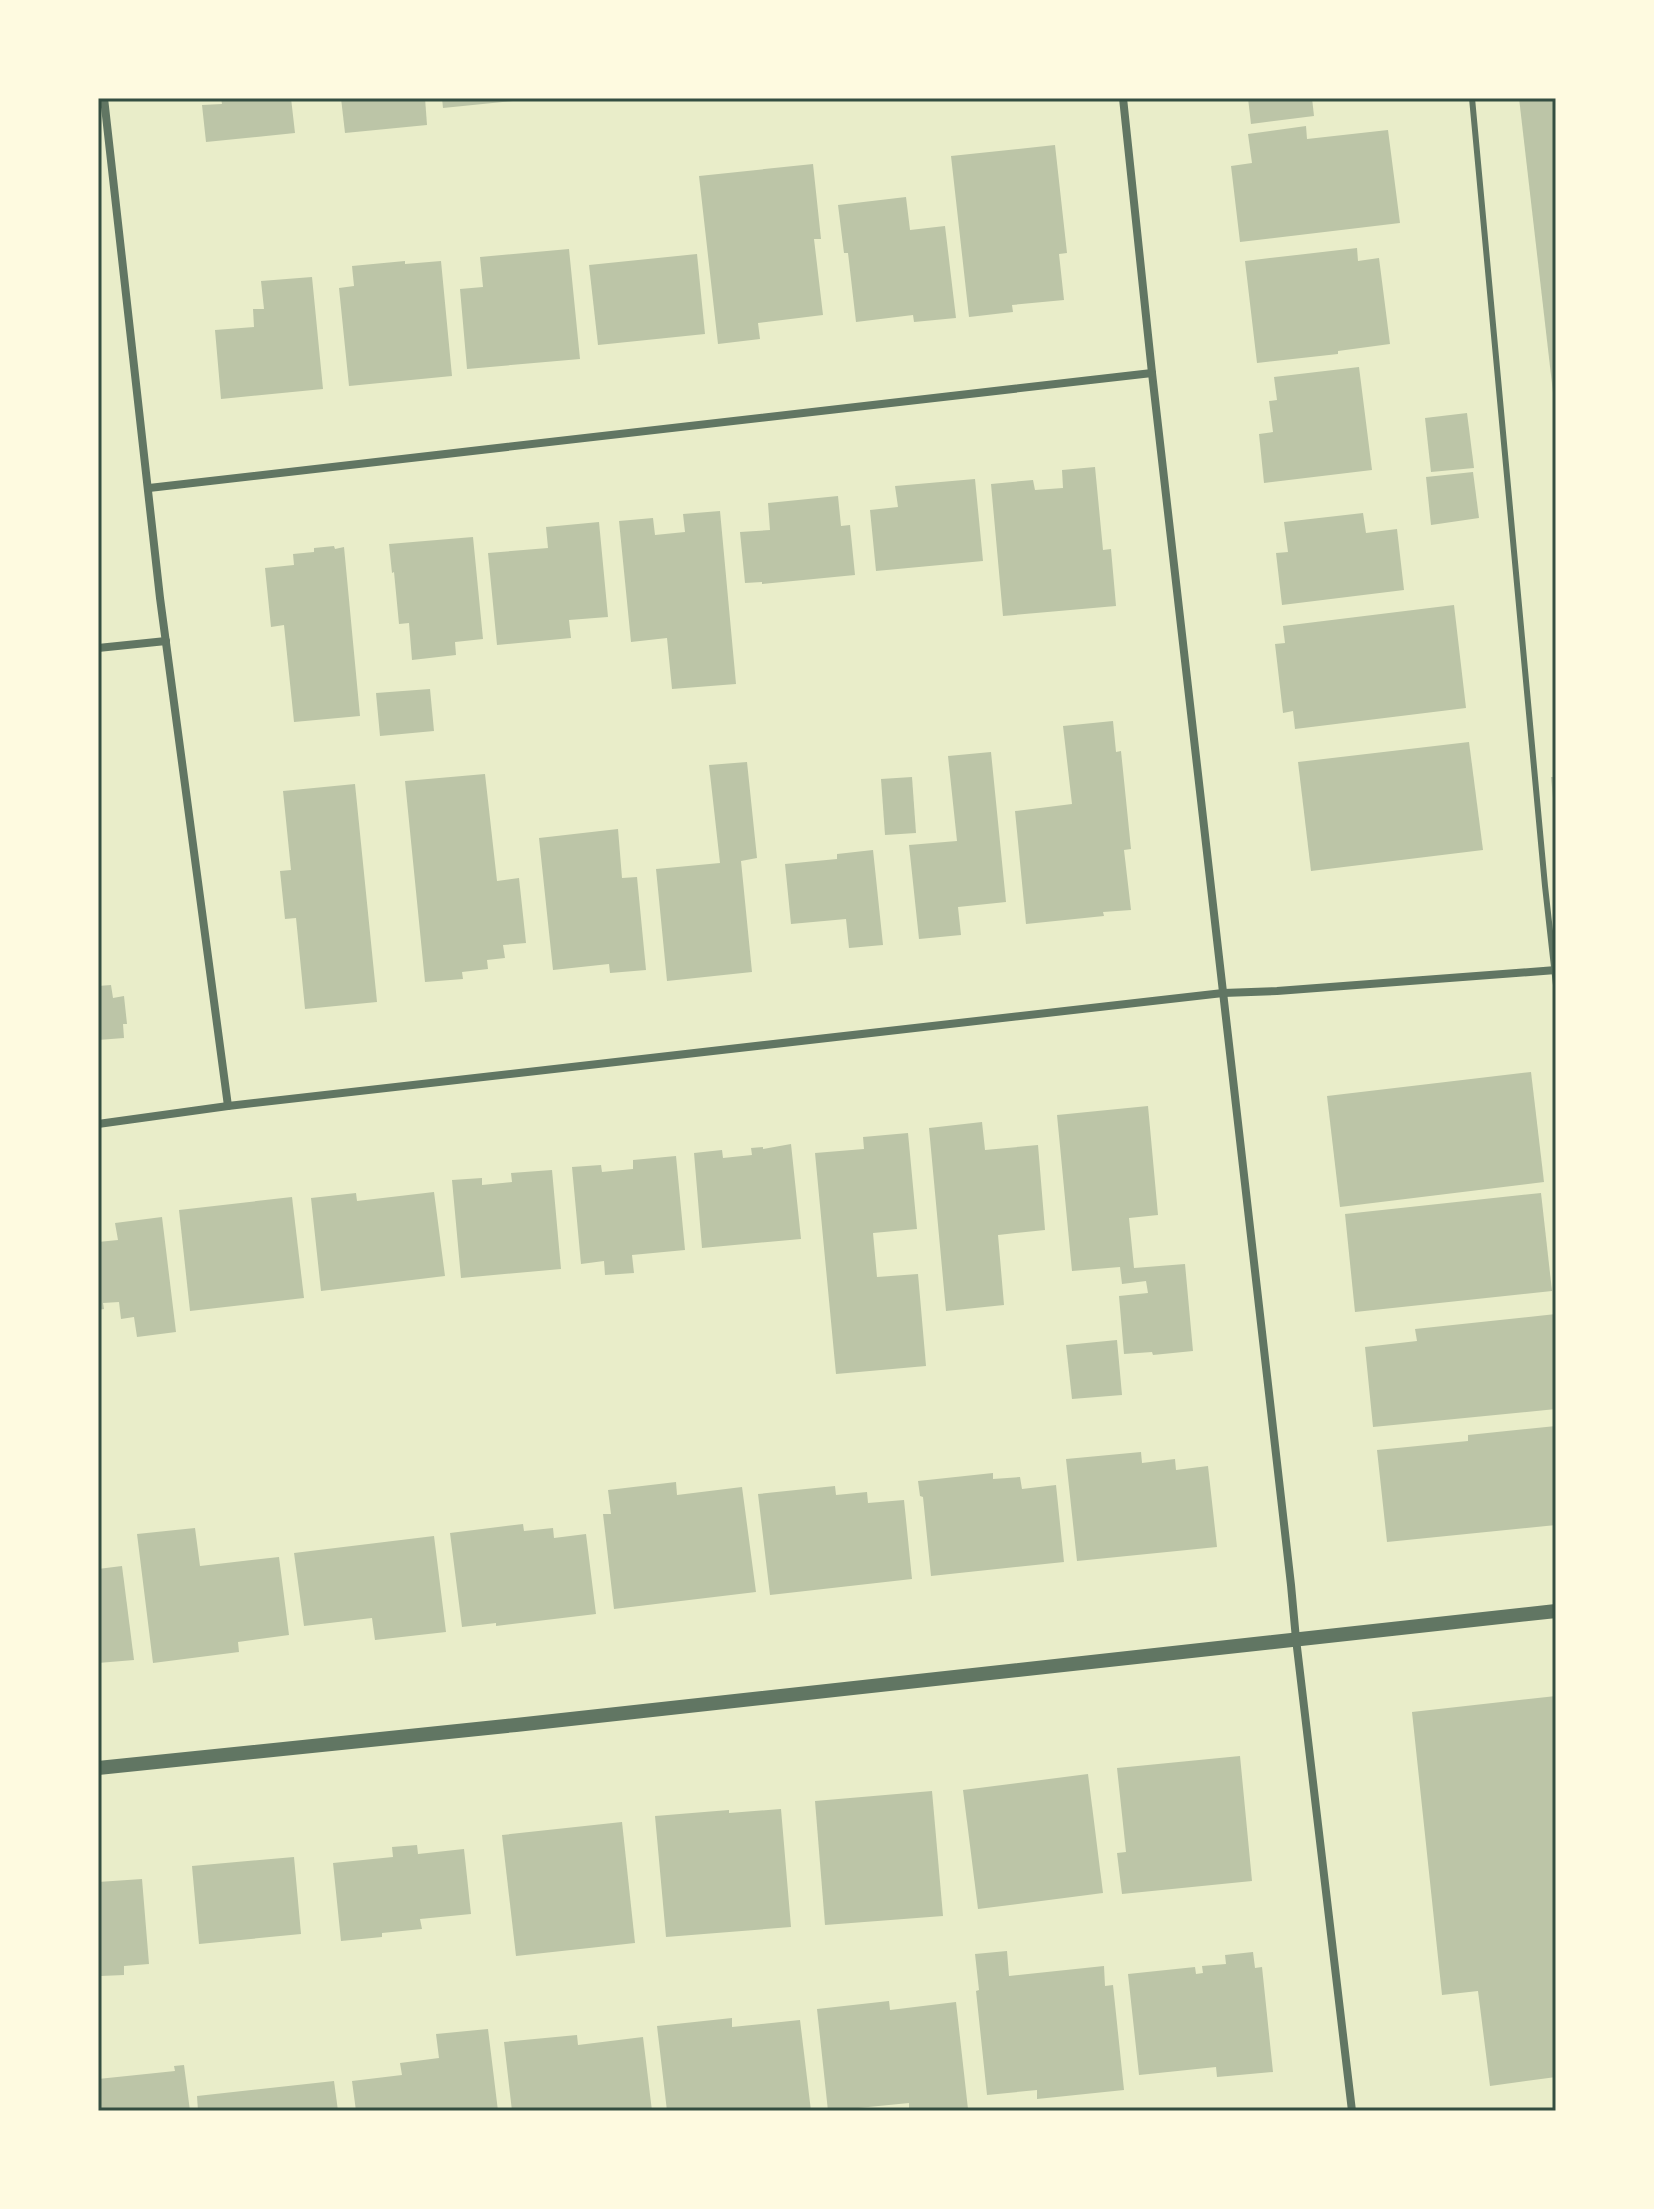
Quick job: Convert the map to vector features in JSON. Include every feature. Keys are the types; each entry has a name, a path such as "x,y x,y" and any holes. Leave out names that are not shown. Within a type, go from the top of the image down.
{"street":[{"path":"104,98 166,641 228,1106"},
{"path":"1123,98 1352,2111"},
{"path":"149,488 1152,373"},
{"path":"98,648 166,641"},
{"path":"98,1124 228,1106 1223,993 1555,970"},
{"path":"98,1768 1556,1611"}],"lane":[{"path":"1472,98 1556,985"}],"building":[{"path":"221,98 291,98 295,133 206,142 202,105 222,104"},
{"path":"341,98 425,98 427,125 345,133"},
{"path":"442,98 522,98 523,100 443,108"},
{"path":"1248,98 1312,98 1314,116 1251,124"},
{"path":"1519,98 1556,98 1556,401 1554,401"},
{"path":"1306,126 1307,139 1388,130 1400,223 1240,242 1231,166 1252,163 1248,134"},
{"path":"1055,145 1067,253 1059,254 1064,300 1012,305 1013,312 969,317 951,156"},
{"path":"813,164 821,239 814,239 823,315 758,323 760,339 718,344 699,176"},
{"path":"906,197 910,230 945,226 956,318 914,322 913,315 856,322 848,253 844,253 838,205"},
{"path":"1357,248 1358,261 1379,258 1390,344 1338,351 1338,354 1257,363 1245,261"},
{"path":"569,249 580,359 467,369 460,289 483,287 480,257"},
{"path":"697,254 705,334 598,345 589,265"},
{"path":"405,261 405,264 441,261 452,376 349,386 339,288 354,286 352,266"},
{"path":"312,277 323,389 221,399 215,330 254,327 253,309 264,309 261,281"},
{"path":"1359,367 1372,470 1264,483 1259,434 1273,432 1269,401 1277,400 1274,377"},
{"path":"1467,413 1474,468 1431,472 1425,418"},
{"path":"1095,467 1103,550 1111,549 1116,606 1003,616 991,484 1033,480 1035,490 1063,488 1062,470"},
{"path":"1473,472 1479,518 1431,525 1426,477"},
{"path":"975,479 983,561 876,571 870,510 898,507 895,486"},
{"path":"838,496 841,526 850,525 855,575 745,583 740,532 770,530 768,503"},
{"path":"720,511 736,684 672,689 667,638 631,642 619,521 653,518 655,535 685,532 683,514"},
{"path":"1363,513 1366,533 1397,529 1404,590 1282,605 1276,553 1288,552 1284,522"},
{"path":"599,522 608,617 569,620 571,638 497,645 488,553 548,548 546,527"},
{"path":"473,537 483,639 455,642 456,655 412,660 409,623 399,624 389,544"},
{"path":"334,546 335,549 344,547 360,716 294,722 284,625 271,627 265,568 294,565 293,554"},
{"path":"1454,605 1466,708 1295,729 1293,711 1283,713 1275,644 1285,643 1283,626"},
{"path":"430,689 434,731 380,736 376,693"},
{"path":"1113,721 1116,752 1121,751 1131,849 1124,850 1131,910 1026,924 1015,811 1072,804 1063,726"},
{"path":"1469,742 1483,850 1311,871 1298,762"},
{"path":"991,752 1006,902 958,907 961,935 919,939 909,845 957,841 948,756"},
{"path":"747,762 757,858 741,861 752,972 667,981 656,869 720,863 709,765"},
{"path":"485,774 497,881 519,878 526,943 503,945 505,958 487,960 488,969 462,972 463,979 425,982 405,781"},
{"path":"912,777 916,833 885,835 881,779"},
{"path":"1551,777 1556,777 1556,808 1554,808"},
{"path":"355,784 377,1002 305,1009 296,918 285,919 280,871 291,870 283,791"},
{"path":"618,829 622,878 637,877 646,970 610,973 609,964 553,970 539,838"},
{"path":"873,850 883,945 849,948 846,919 791,924 785,864 837,859 837,854"},
{"path":"111,985 113,998 124,996 127,1024 123,1024 124,1038 98,1040 98,986"},
{"path":"1531,1072 1544,1182 1340,1207 1327,1096"},
{"path":"1148,1106 1158,1215 1129,1218 1134,1268 1185,1264 1193,1351 1124,1354 1119,1296 1148,1293 1146,1281 1122,1284 1120,1267 1072,1271 1057,1115"},
{"path":"982,1122 985,1150 1038,1145 1045,1230 998,1235 1004,1305 946,1311 929,1128"},
{"path":"908,1133 917,1229 873,1233 877,1277 918,1274 926,1366 836,1374 815,1153 864,1149 863,1137"},
{"path":"791,1144 801,1239 702,1248 694,1153 722,1150 723,1158 752,1155 751,1148"},
{"path":"676,1156 685,1250 632,1255 634,1273 605,1275 604,1261 581,1264 572,1167 601,1165 602,1172 633,1169 633,1160"},
{"path":"552,1170 561,1269 461,1278 452,1180 482,1178 482,1185 512,1182 511,1173"},
{"path":"434,1192 445,1276 321,1291 311,1198 356,1193 357,1201"},
{"path":"1541,1193 1552,1291 1355,1312 1345,1214"},
{"path":"292,1197 304,1298 190,1311 179,1210"},
{"path":"162,1217 176,1332 137,1337 134,1317 121,1319 119,1302 103,1303 104,1309 98,1310 98,1242 118,1240 115,1223"},
{"path":"1556,1314 1556,1409 1373,1427 1365,1347 1417,1341 1415,1329"},
{"path":"1117,1340 1122,1395 1072,1399 1066,1345"},
{"path":"1556,1426 1556,1525 1387,1542 1377,1450 1468,1441 1468,1435"},
{"path":"1141,1452 1142,1463 1175,1459 1176,1470 1208,1466 1217,1547 1077,1561 1066,1459"},
{"path":"993,1473 993,1479 1020,1477 1022,1489 1056,1485 1064,1562 931,1576 923,1497 920,1496 918,1481"},
{"path":"676,1482 677,1495 742,1487 756,1592 614,1609 603,1514 611,1514 608,1490"},
{"path":"835,1486 836,1495 867,1492 868,1503 904,1500 912,1579 770,1595 758,1494"},
{"path":"523,1524 524,1531 553,1528 554,1538 586,1534 596,1614 462,1627 450,1533"},
{"path":"195,1528 200,1566 279,1557 289,1635 238,1642 239,1652 153,1663 137,1534"},
{"path":"434,1536 446,1632 375,1640 372,1618 304,1626 294,1553"},
{"path":"122,1566 134,1660 98,1663 98,1569"},
{"path":"1556,1696 1556,2077 1490,2086 1478,1991 1442,1995 1412,1712"},
{"path":"1240,1756 1252,1881 1122,1894 1117,1853 1126,1852 1117,1768"},
{"path":"1088,1774 1103,1893 978,1909 963,1790"},
{"path":"932,1791 943,1916 825,1925 815,1801"},
{"path":"781,1809 791,1927 666,1937 655,1816"},
{"path":"622,1822 635,1943 516,1956 502,1835"},
{"path":"417,1845 418,1854 464,1849 471,1914 420,1919 422,1929 341,1941 333,1863 393,1857 392,1847"},
{"path":"294,1857 301,1934 199,1944 192,1866"},
{"path":"142,1879 149,1964 124,1966 124,1975 101,1976 98,1969 98,1882"},
{"path":"1007,1951 1009,1976 1104,1966 1105,1986 1113,1985 1124,2090 1037,2099 1037,2090 987,2095 975,1954"},
{"path":"1253,1952 1255,1968 1262,1967 1273,2072 1217,2077 1216,2067 1139,2075 1128,1974 1195,1967 1196,1974 1203,1973 1202,1966 1226,1964 1225,1955"},
{"path":"889,2001 890,2010 956,2002 968,2109 909,2111 909,2103 828,2111 817,2009"},
{"path":"732,2018 732,2027 800,2020 811,2111 667,2111 657,2026"},
{"path":"488,2029 498,2111 356,2111 352,2081 402,2075 400,2063 439,2058 436,2034"},
{"path":"577,2035 578,2045 643,2037 652,2111 512,2111 504,2042"},
{"path":"184,2065 190,2111 98,2111 98,2079 175,2071 174,2066"},
{"path":"334,2081 338,2111 198,2111 197,2096"}]}
